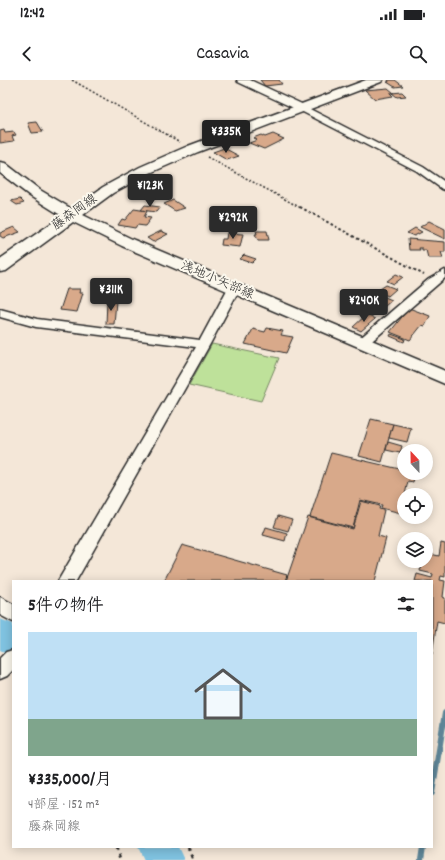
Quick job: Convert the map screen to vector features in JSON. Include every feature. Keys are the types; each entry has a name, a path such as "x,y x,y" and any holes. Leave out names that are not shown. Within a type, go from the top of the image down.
{"main road":[{"name":"藤森岡線","path":"0,267 108,190 145,170 193,149 377,80"},
{"name":"浅地小矢部線","path":"0,166 35,193 71,215 128,243 445,378"}],"street":[{"path":"242,80 302,108 420,169 445,187"},
{"path":"362,343 433,281 445,273"},
{"path":"69,580 204,344 234,288"},
{"path":"0,313 36,323 204,344"},
{"path":"0,605 12,613"}],"path":[{"path":"72,80 193,149 433,281"},
{"path":"116,848 120,860"},
{"path":"188,848 193,860"}],"green space":[{"path":"212,344 279,358 261,401 189,385"}],"building":[{"path":"260,80 279,80 282,84 265,86"},
{"path":"388,80 395,80 403,86 395,87 387,82 389,82"},
{"path":"388,88 394,93 390,93 393,96 375,99 365,90"},
{"path":"402,92 406,96 397,97 392,93"},
{"path":"37,122 43,132 32,133 28,123"},
{"path":"4,130 5,133 14,132 16,135 12,136 14,141 0,143 0,131"},
{"path":"273,134 284,139 264,149 249,143 257,140 253,138 261,135 265,137"},
{"path":"224,148 239,156 227,160 213,152"},
{"path":"20,199 24,203 17,205 11,201"},
{"path":"173,200 185,208 175,211 164,204"},
{"path":"145,205 160,207 156,212 141,210"},
{"path":"134,209 147,211 144,217 151,218 145,226 137,225 135,228 118,225 122,219 125,220"},
{"path":"429,221 445,229 445,239 420,227"},
{"path":"14,227 20,232 3,238 0,236 0,233"},
{"path":"415,228 422,232 414,236 407,233"},
{"path":"161,231 168,234 153,242 147,238"},
{"path":"256,231 267,231 269,240 258,240 255,234 257,234"},
{"path":"227,233 243,234 240,247 221,245 222,239 226,239"},
{"path":"408,239 445,242 445,252 441,252 443,258 428,258 426,250 422,250 422,248 419,248 420,250 409,250"},
{"path":"244,255 256,259 252,263 240,259"},
{"path":"396,274 403,277 394,284 387,281"},
{"path":"99,279 120,280 117,289 96,287"},
{"path":"386,285 396,289 388,296 377,291"},
{"path":"67,289 80,289 79,293 83,293 77,312 60,310"},
{"path":"375,293 392,300 378,312 361,301 366,297 369,298"},
{"path":"107,301 116,301 114,324 106,324"},
{"path":"409,308 430,316 425,326 422,325 410,340 390,332"},
{"path":"366,315 375,319 361,331 353,327"},
{"path":"267,328 283,331 281,335 293,337 286,353 245,344 253,329 265,332"},
{"path":"391,334 405,339 404,342 390,336"},
{"path":"371,419 393,424 382,462 359,456"},
{"path":"393,424 411,428 407,442 389,438"},
{"path":"388,442 397,445 397,452 386,450"},
{"path":"331,453 397,468 397,480 413,480 413,482 408,481 406,488 397,488 397,512 381,508 382,505 360,500 353,528 310,517"},
{"path":"361,501 380,506 379,509 384,510 378,536 386,538 375,580 286,580 308,517 353,529"},
{"path":"278,516 292,520 288,531 274,527"},
{"path":"266,527 287,533 285,541 263,535"},
{"path":"441,543 445,544 445,577 441,576 440,580 445,581 443,597 445,598 445,623 437,621 433,647 433,580 415,580 417,574 432,578 433,574 420,571 421,568 433,568 433,555 439,556"},
{"path":"182,545 287,575 285,580 164,580"}],"waterway":[{"path":"0,633 12,640"},
{"path":"433,787 445,713"},
{"path":"158,848 164,860"},
{"path":"421,860 423,848"}]}
